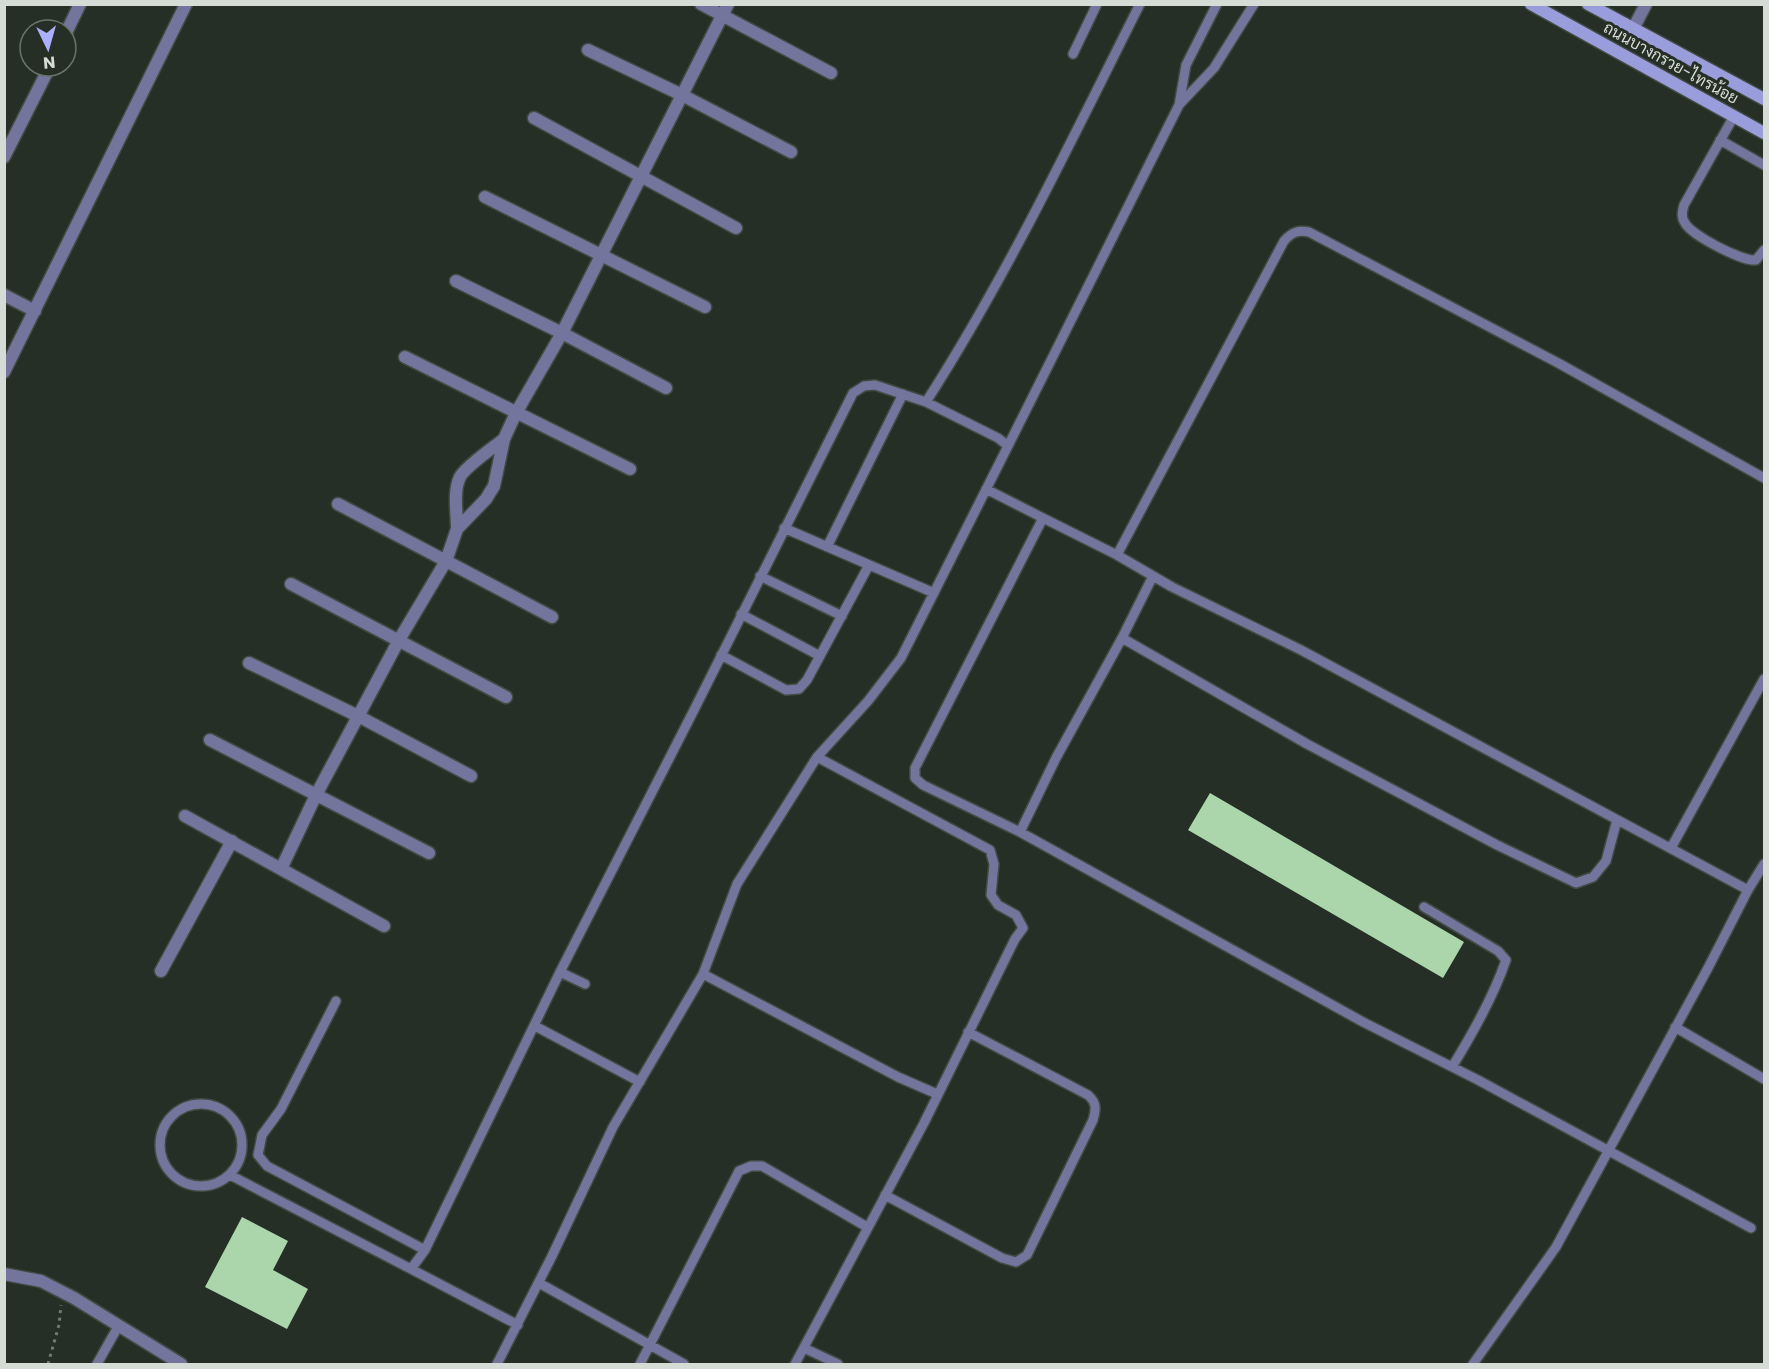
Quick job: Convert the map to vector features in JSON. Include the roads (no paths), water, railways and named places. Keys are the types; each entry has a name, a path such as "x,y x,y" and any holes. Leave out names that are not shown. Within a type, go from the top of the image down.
{"main road":[{"name":"ถนนบางกรวย-ไทรน้อย","path":"1531,4 1764,133"},
{"name":"ถนนบางกรวย-ไทรน้อย","path":"1588,4 1764,99"}],"street":[{"path":"73,18 80,4"},
{"path":"4,372 186,4"},
{"path":"701,4 725,10 831,73"},
{"path":"1633,29 1646,4"},
{"path":"457,529 486,499 494,486 504,439 516,413 562,333 725,10"},
{"path":"588,50 682,95 791,152"},
{"path":"4,157 44,78"},
{"path":"534,118 736,228"},
{"path":"485,197 705,307"},
{"path":"456,281 666,388"},
{"path":"4,296 34,311"},
{"path":"405,357 630,469"},
{"path":"281,870 316,795 358,716 399,640 446,561 457,529 457,490 460,476 504,439"},
{"path":"338,504 552,616"},
{"path":"291,584 506,697"},
{"path":"249,663 358,716 471,776"},
{"path":"210,741 429,853"},
{"path":"185,816 384,926"},
{"path":"161,971 232,841"},
{"path":"4,1274 41,1281 119,1325 182,1365"}],"lane":[{"path":"1073,54 1097,4"},
{"path":"926,402 946,372 1028,225 1140,4"},
{"path":"497,1365 539,1283 613,1127 703,974 737,884 818,757 868,701 901,658 1179,105 1186,65 1217,4"},
{"path":"1179,105 1214,68 1254,4"},
{"path":"1734,116 1684,205 1683,221 1690,231 1744,259 1756,260 1764,250"},
{"path":"1720,140 1764,165"},
{"path":"1117,555 1284,241 1291,234 1300,231 1320,237 1560,364 1764,478"},
{"path":"411,1269 424,1250 560,972 852,393 875,385 903,394 926,402 999,438 1008,446"},
{"path":"827,547 903,394"},
{"path":"987,489 1301,650 1748,890"},
{"path":"1043,518 915,768 915,778 923,785 1020,832 1363,1022 1452,1067 1751,1228"},
{"path":"784,528 934,593"},
{"path":"721,655 786,690 799,689 807,680 869,565"},
{"path":"760,576 842,616"},
{"path":"1020,832 1056,758 1122,638 1153,576"},
{"path":"741,614 820,656"},
{"path":"1122,638 1317,749 1497,845 1576,883 1593,877 1606,861 1617,820"},
{"path":"1671,848 1764,679"},
{"path":"795,1365 885,1195 1015,939 1023,928 1016,915 998,905 991,895 994,864 990,850 818,757"},
{"path":"1477,1364 1556,1247 1764,864"},
{"path":"1424,907 1498,951 1506,960 1475,1030 1452,1067"},
{"path":"560,972 585,984"},
{"path":"703,974 898,1077 937,1094"},
{"path":"336,1001 281,1109 262,1135 258,1155 267,1166 424,1250"},
{"path":"535,1026 640,1082"},
{"path":"1675,1027 1764,1079"},
{"path":"885,1195 1002,1258 1016,1262 1027,1255 1093,1120 1096,1109 1094,1101 1088,1095 968,1032"},
{"path":"204,1104 217,1107 229,1114 242,1138 238,1164 230,1175 218,1183 205,1186 191,1186 179,1180 162,1160 160,1139 168,1120 178,1111 190,1105 204,1104"},
{"path":"639,1365 739,1171 751,1166 762,1166 867,1227"},
{"path":"230,1175 518,1325"},
{"path":"539,1283 684,1365"},
{"path":"97,1365 119,1325"},
{"path":"804,1348 838,1365"}]}
